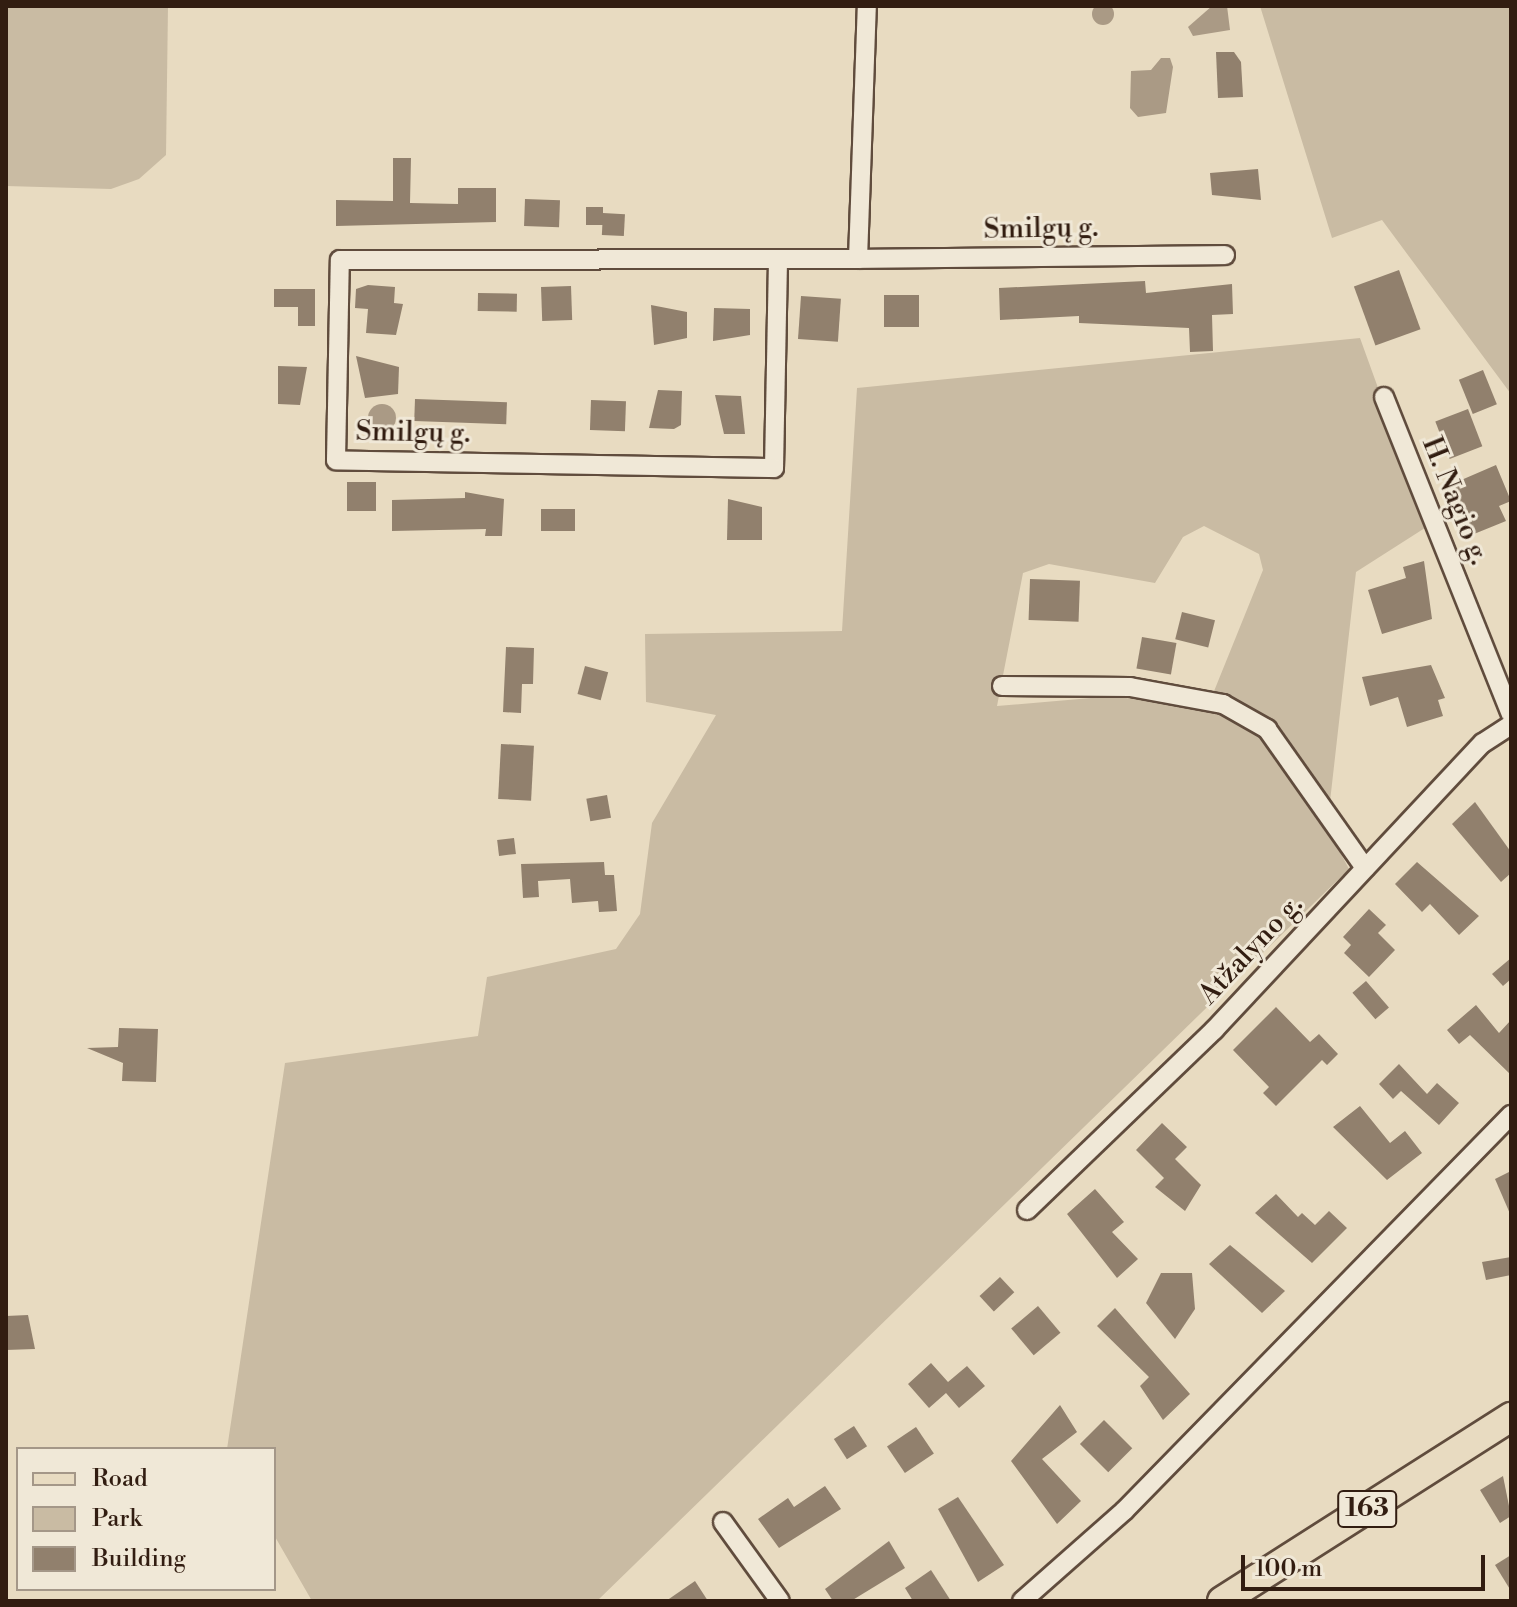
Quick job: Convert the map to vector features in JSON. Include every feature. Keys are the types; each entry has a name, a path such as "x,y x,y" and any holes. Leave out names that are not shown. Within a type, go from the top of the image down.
{"main road":[{"name":"163","path":"1222,1601 1511,1417"}],"street":[{"path":"858,259 867,6"},
{"name":"Smilgų g.","path":"778,260 774,468 336,460 340,260 778,260 1225,255"},
{"name":"H. Nagio g.","path":"1384,397 1511,714"},
{"path":"1002,686 1130,687 1223,704 1267,729 1365,868"},
{"name":"Atžalyno g.","path":"1027,1210 1214,1030 1483,743 1511,725"},
{"path":"1022,1601 1124,1511 1511,1115"},
{"path":"723,1522 780,1601"}],"green space":[{"path":"6,6 168,6 166,155 139,179 111,189 6,186"},
{"path":"1260,6 1511,6 1511,394 1382,220 1332,238"},
{"path":"1360,338 1428,526 1356,572 1327,828 1349,869 597,1601 312,1601 276,1538 276,1447 227,1447 285,1063 478,1036 487,977 616,949 640,914 652,823 716,715 646,702 645,634 842,631 857,388","holes":["1204,526 1259,554 1263,570 1206,711 1114,696 997,706 1023,573 1049,564 1155,583 1183,537"]}],"shaded area":[{"path":"1099,3 1107,3 1114,14 1107,25 1099,25 1092,18 1092,10"},
{"path":"1212,6 1227,6 1230,30 1193,36 1188,27"},
{"path":"1161,58 1170,58 1173,67 1166,113 1138,117 1130,108 1131,71 1151,70"},
{"path":"382,404 392,408 396,418 392,428 382,432 372,428 368,418 372,408"}],"building":[{"path":"1216,52 1234,52 1241,62 1243,97 1218,98"},
{"path":"393,158 411,158 410,203 458,204 458,188 496,188 496,222 336,226 336,200 393,201"},
{"path":"1258,169 1261,200 1212,195 1210,173"},
{"path":"525,199 560,200 559,227 524,226"},
{"path":"586,207 603,207 603,225 586,225"},
{"path":"603,213 625,214 624,236 602,235"},
{"path":"1399,270 1421,329 1375,346 1354,286"},
{"path":"1145,281 1146,293 1232,284 1233,314 1212,315 1213,351 1190,352 1189,328 1079,323 1079,316 1000,320 999,288"},
{"path":"368,285 395,287 394,303 403,304 396,335 366,333 368,309 355,308 356,289"},
{"path":"571,286 572,320 542,321 541,287"},
{"path":"274,289 315,289 315,326 298,326 298,307 274,307"},
{"path":"478,293 517,294 517,312 478,311"},
{"path":"884,295 919,295 919,327 884,327"},
{"path":"801,296 841,299 838,342 798,339"},
{"path":"651,305 687,312 687,338 654,345"},
{"path":"714,308 750,309 750,335 713,341"},
{"path":"356,356 399,367 398,394 365,398"},
{"path":"278,366 307,367 300,405 278,404"},
{"path":"1483,370 1497,404 1473,414 1459,380"},
{"path":"658,390 682,391 681,425 674,429 649,428"},
{"path":"715,395 741,396 745,434 724,434"},
{"path":"415,399 507,402 506,424 414,421"},
{"path":"591,400 626,401 625,431 590,430"},
{"path":"1468,409 1482,446 1450,459 1435,422"},
{"path":"1496,465 1511,501 1499,506 1506,521 1474,534 1452,484"},
{"path":"347,482 376,482 376,511 347,511"},
{"path":"465,492 504,499 502,536 485,536 486,529 392,531 392,500 465,498"},
{"path":"728,499 762,507 762,540 727,540"},
{"path":"541,509 575,509 575,531 541,531"},
{"path":"1424,561 1432,619 1382,634 1368,590 1406,578 1403,567"},
{"path":"1030,579 1080,581 1079,622 1029,620"},
{"path":"1182,612 1215,620 1208,647 1175,639"},
{"path":"1142,637 1176,643 1171,675 1136,669"},
{"path":"506,647 534,648 533,684 522,684 521,713 503,712"},
{"path":"1431,665 1445,698 1438,700 1443,716 1407,727 1398,697 1370,706 1362,677"},
{"path":"585,666 608,672 601,700 577,694"},
{"path":"501,744 534,746 531,801 498,799"},
{"path":"607,795 611,818 590,821 586,799"},
{"path":"1475,802 1511,852 1511,873 1501,882 1452,824"},
{"path":"514,838 516,854 499,856 497,840"},
{"path":"604,862 605,875 614,875 617,911 599,912 598,901 572,903 570,879 538,881 539,897 523,898 521,864"},
{"path":"1417,862 1479,916 1459,935 1430,904 1422,912 1395,884"},
{"path":"1369,909 1386,925 1378,933 1395,950 1369,977 1344,953 1351,945 1343,937"},
{"path":"1511,958 1511,979 1503,986 1492,974"},
{"path":"1366,981 1389,1007 1375,1019 1352,993"},
{"path":"1476,1005 1499,1033 1511,1020 1511,1075 1470,1035 1459,1044 1447,1030"},
{"path":"1276,1007 1310,1042 1319,1034 1338,1054 1327,1065 1322,1060 1276,1106 1263,1093 1269,1087 1233,1050"},
{"path":"119,1028 158,1029 156,1082 122,1081 123,1063 87,1048 118,1047"},
{"path":"1399,1064 1427,1094 1437,1083 1459,1103 1439,1125 1401,1091 1393,1099 1379,1084"},
{"path":"1360,1106 1390,1143 1405,1131 1422,1153 1387,1180 1333,1127"},
{"path":"1162,1123 1187,1147 1175,1159 1201,1185 1185,1211 1155,1187 1164,1178 1136,1150"},
{"path":"1511,1171 1511,1216 1495,1179"},
{"path":"1095,1189 1124,1222 1112,1232 1138,1259 1117,1278 1067,1214"},
{"path":"1276,1194 1298,1217 1302,1213 1315,1225 1329,1211 1347,1228 1312,1263 1255,1213"},
{"path":"1230,1245 1285,1291 1262,1313 1209,1264"},
{"path":"1511,1257 1511,1275 1486,1280 1482,1262"},
{"path":"1161,1273 1192,1273 1195,1309 1175,1339 1146,1303"},
{"path":"1000,1277 1014,1292 994,1311 980,1296"},
{"path":"1038,1306 1060,1333 1034,1355 1011,1328"},
{"path":"1115,1308 1190,1394 1163,1420 1140,1386 1149,1377 1097,1326"},
{"path":"28,1315 35,1349 6,1350 6,1316"},
{"path":"931,1363 948,1382 967,1366 985,1386 959,1408 946,1393 929,1408 908,1384"},
{"path":"1060,1405 1077,1432 1042,1459 1081,1501 1057,1524 1011,1461"},
{"path":"1104,1420 1132,1448 1108,1472 1080,1444"},
{"path":"854,1426 867,1446 847,1459 834,1439"},
{"path":"916,1427 934,1454 905,1473 887,1447"},
{"path":"1503,1476 1511,1516 1500,1523 1480,1490"},
{"path":"825,1486 841,1509 779,1548 758,1519 788,1498 794,1507"},
{"path":"958,1497 1004,1565 978,1582 938,1509"},
{"path":"889,1541 905,1568 851,1601 833,1601 825,1589"},
{"path":"1511,1555 1511,1591 1495,1565"},
{"path":"931,1570 951,1601 913,1601 905,1588"},
{"path":"695,1581 708,1601 666,1601"}]}
